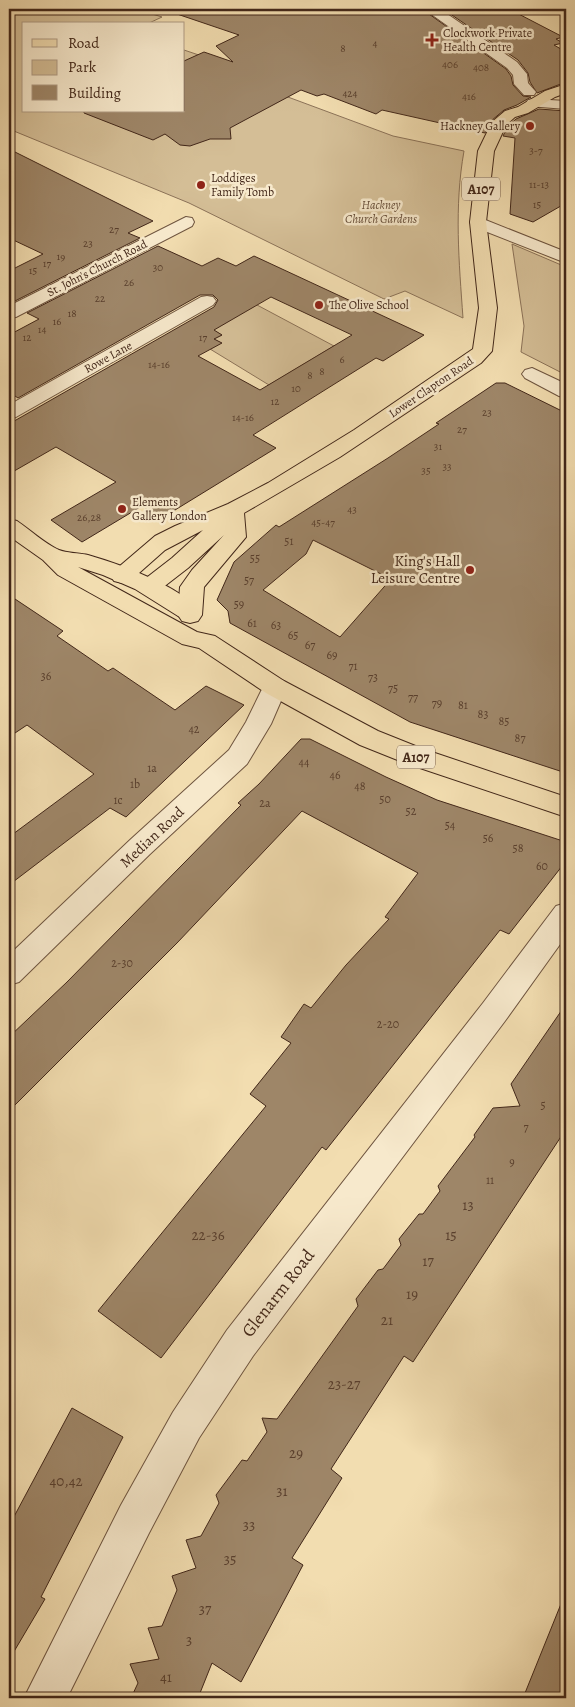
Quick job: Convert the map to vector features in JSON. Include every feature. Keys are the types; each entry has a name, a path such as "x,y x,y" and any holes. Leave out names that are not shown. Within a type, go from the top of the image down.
{"main road":[{"name":"A107","path":"531,98 566,79"},
{"name":"A107","path":"531,98 566,88"},
{"name":"Lower Clapton Road","path":"128,602 180,563 239,510 419,396 474,359 482,351 488,308 478,222 486,151 500,122 510,114 523,110 531,98"},
{"name":"Lower Clapton Road","path":"105,592 163,542 200,523 239,510"},
{"path":"188,613 192,587 200,575 235,537 239,510"},
{"path":"9,526 52,555 66,570 105,592"},
{"path":"52,555 82,560 122,576"},
{"name":"A107","path":"122,576 168,597 205,630 207,642"},
{"name":"A107","path":"105,592 128,602 190,638 207,642 275,686 369,738 462,773 566,807"}],"street":[{"path":"439,16 512,65 520,74 521,84 531,98 566,105"},
{"name":"St. John's Church Road","path":"9,313 186,222"},
{"path":"478,222 566,258"},
{"name":"Rowe Lane","path":"9,413 207,302"},
{"path":"532,374 566,392"},
{"name":"Median Road","path":"9,973 140,847 238,757 258,724 275,686"},
{"name":"Glenarm Road","path":"45,1698 135,1519 186,1425 240,1343 565,920"}],"green space":[{"name":"Hackney Church Gardens","path":"9,9 136,9 162,17 151,22 22,22 22,112 185,112 185,50 246,71 234,77 393,136 464,151 458,214 463,318 405,291 384,299 189,203 9,129"},
{"path":"512,244 566,267 566,375 521,352 524,326"},
{"path":"242,297 334,346 269,385 210,349 221,343 214,339 222,335 201,324"}],"building":[{"path":"178,9 422,9 506,69 511,76 513,85 523,96 531,97 504,110 491,121 485,133 382,110 376,114 324,94 317,96 301,90 230,128 231,139 210,139 190,146 180,145 165,134 153,140 84,113 185,112 185,61 204,52 233,62 216,46 239,35 177,14"},
{"path":"443,9 509,9 563,37 556,39 563,43 554,45 566,52 566,82 537,93 530,82 528,73 518,60"},
{"path":"539,109 566,111 566,203 533,222 510,214 515,138 503,136 508,126 516,119"},
{"path":"9,149 153,221 128,233 140,238 9,304 9,271 43,254 9,238"},
{"path":"158,246 202,266 218,258 236,266 254,256 424,335 383,361 376,358 253,435 276,448 162,518 142,506 82,542 51,520 116,482 56,447 9,474 9,424 214,307 218,300 213,295 200,295 18,398 9,392 9,335 39,319 27,313","holes":["271,297 352,335 260,390 198,356 222,343 214,339 222,335 214,330"]},
{"path":"496,383 505,383 566,413 566,773 410,722 230,623 228,611 217,600 234,562 276,525 279,527 388,458 439,424 436,423","holes":["313,540 391,579 340,637 263,590 306,554"]},
{"path":"9,595 63,631 57,636 108,671 113,668 175,710 206,686 244,705 126,817 110,808 9,885 9,837 94,774 27,725 9,737"},
{"path":"301,739 310,739 437,800 566,842 566,861 509,934 500,930 326,1150 322,1147 161,1358 98,1311 266,1106 250,1094 291,1043 281,1037 304,1004 311,1008 346,965 389,919 385,917 418,873 302,811 177,943 9,1111 9,1037 67,982 241,805 238,803 259,784"},
{"path":"566,1004 566,1129 413,1362 404,1356 331,1469 342,1478 292,1558 303,1565 241,1682 212,1663 198,1698 131,1698 138,1683 130,1664 159,1659 148,1628 162,1626 177,1590 172,1576 196,1568 186,1540 201,1536 219,1503 216,1495 242,1460 247,1461 267,1432 262,1418 277,1419 358,1306 356,1299 378,1270 383,1269 401,1245 399,1239 419,1214 423,1214 440,1191 438,1186 475,1137 474,1135 493,1108 520,1106 511,1084"},
{"path":"72,1408 123,1437 41,1597 45,1599 9,1660 9,1526"},
{"path":"565,1594 566,1698 523,1698"}],"place":[{"name":"Clockwork Private Health Centre","path":"432,40"},
{"name":"Hackney Gallery","path":"530,126"},
{"name":"Loddiges Family Tomb","path":"201,185"},
{"name":"The Olive School","path":"319,305"},
{"name":"Elements Gallery London","path":"122,509"},
{"name":"King's Hall Leisure Centre","path":"470,570"}]}
